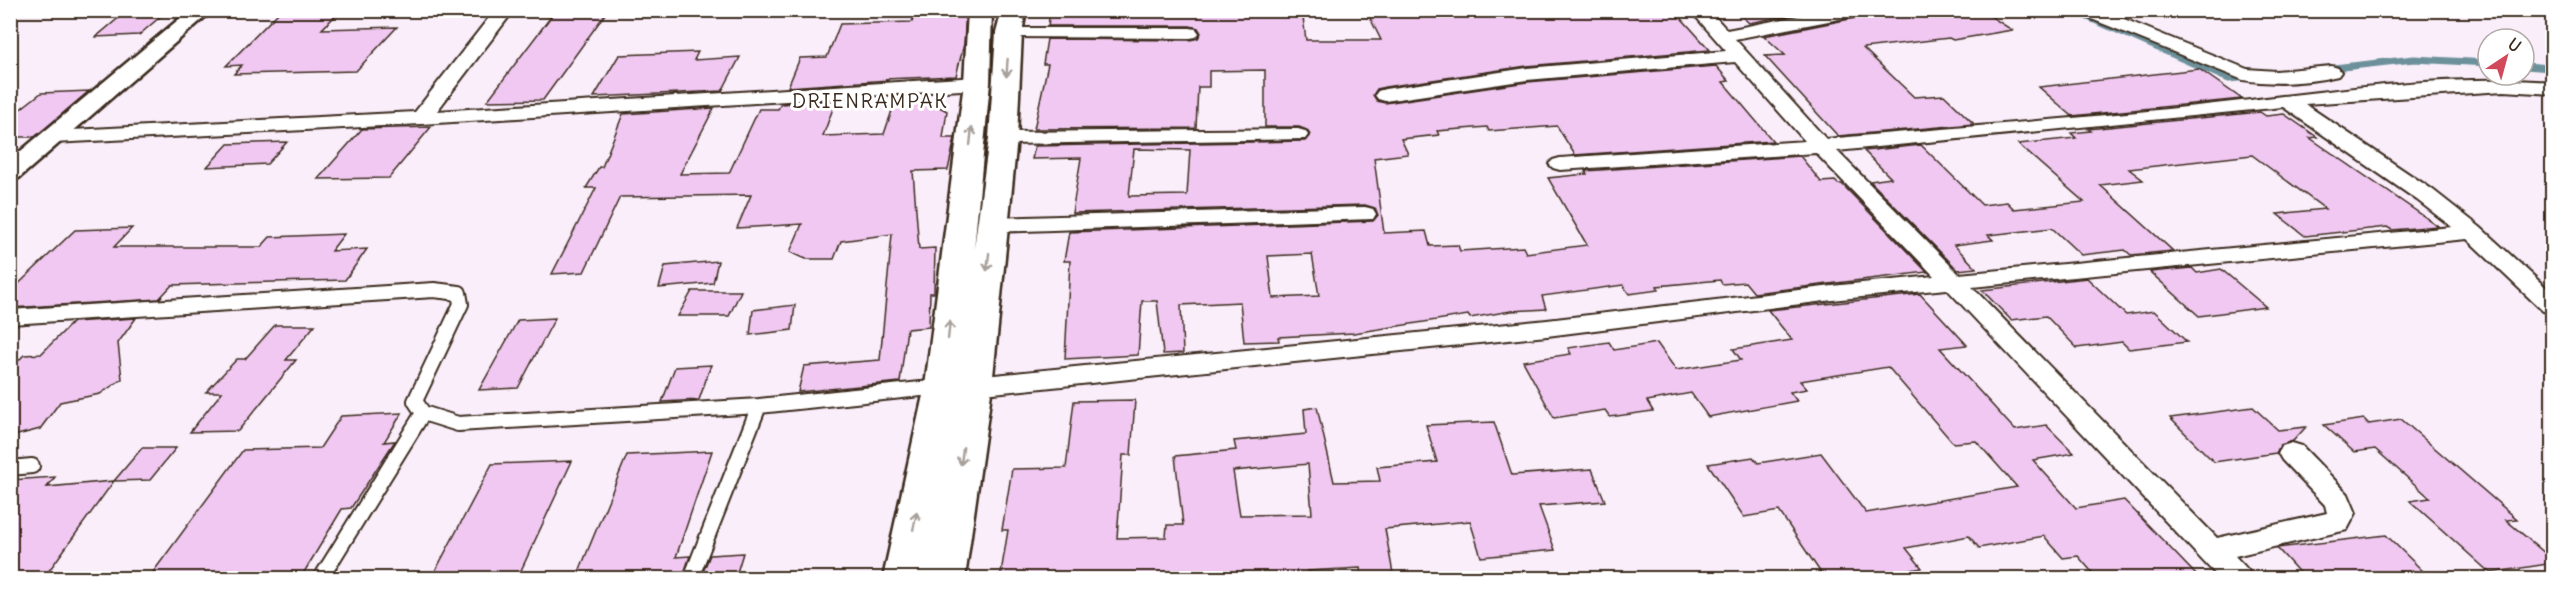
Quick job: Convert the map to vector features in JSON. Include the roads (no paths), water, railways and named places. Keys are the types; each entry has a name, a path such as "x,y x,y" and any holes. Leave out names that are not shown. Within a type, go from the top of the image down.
{"highway":[{"path":"944,579 980,10"},
{"path":"903,579 958,386 992,225 1003,138 1011,22"}],"street":[{"path":"10,173 203,10"},
{"path":"421,118 505,10"},
{"path":"1699,10 1821,147 2043,374 2237,579"},
{"path":"1722,36 1860,10"},
{"path":"2085,10 2243,74 2259,78 2331,72"},
{"path":"1011,22 1190,33"},
{"path":"1385,95 1527,74 1739,56"},
{"path":"53,137 421,118 977,83"},
{"path":"1560,164 1821,147 2288,102 2328,95 2504,85 2553,88"},
{"path":"2288,102 2425,195 2472,232 2553,306"},
{"path":"1003,138 1298,135"},
{"path":"992,225 1365,214"},
{"path":"958,386 1547,328 1951,281 2472,232"},
{"path":"2209,551 2337,522 2342,513 2338,501 2292,453"}],"lane":[{"path":"10,317 434,290 459,293 461,304 415,401 423,413 458,424 759,406 958,386"},
{"path":"691,579 759,406"},
{"path":"321,579 423,413"},
{"path":"10,468 32,466"}],"waterway":[{"path":"2072,10 2229,79 2249,77"},
{"path":"2325,69 2414,59 2476,62"},
{"path":"2536,67 2552,68"}],"district":[{"name":"DRIENRAMPAK","path":"870,101"}]}
